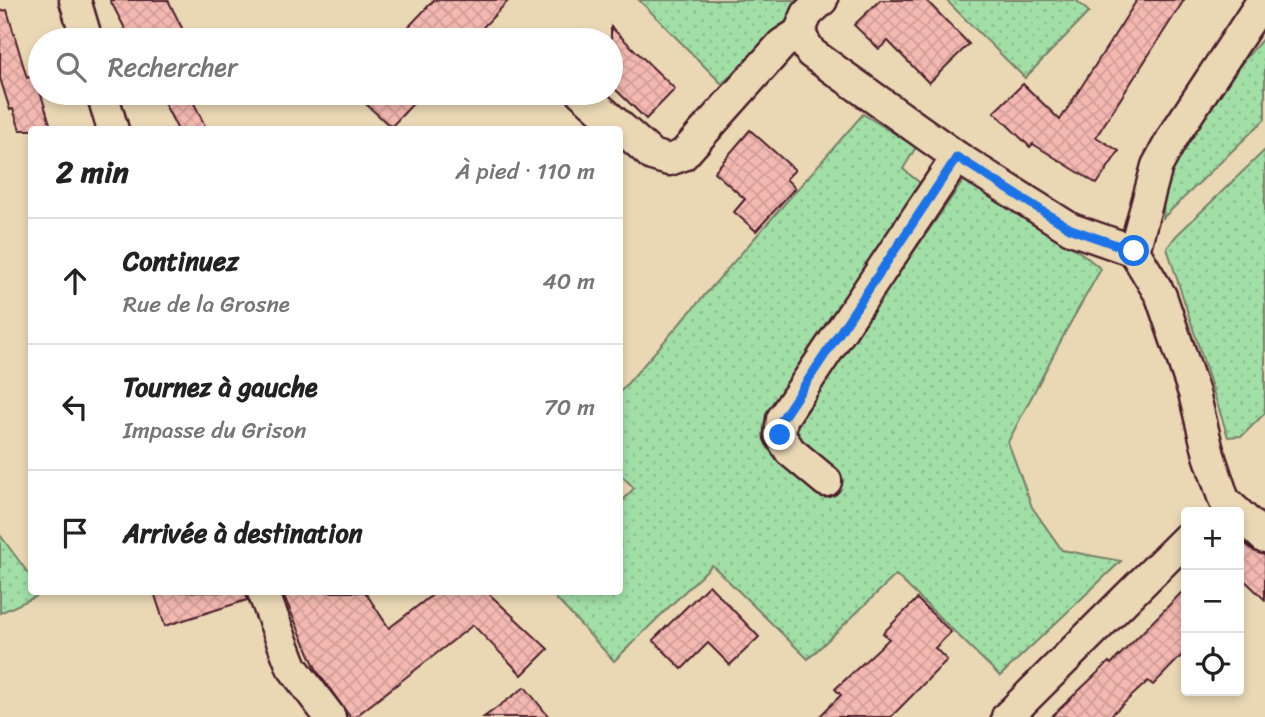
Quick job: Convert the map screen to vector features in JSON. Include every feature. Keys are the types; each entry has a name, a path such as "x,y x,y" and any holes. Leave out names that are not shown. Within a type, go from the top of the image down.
{"street":[{"path":"75,0 83,28"},
{"path":"623,129 652,155 669,160 684,155 782,44 799,33 807,14 822,0"},
{"path":"1134,251 1157,166 1253,4"},
{"path":"799,33 811,53 957,157 1071,229 1134,251 1161,296 1194,393 1209,454 1227,507"},
{"path":"106,105 112,126"},
{"path":"596,105 619,126"},
{"path":"826,481 790,451 780,435 782,419 957,157"},
{"path":"1244,522 1265,538"},
{"path":"1006,717 1181,544"},
{"path":"264,595 292,667 330,717"}],"green space":[{"path":"639,0 808,0 722,84"},
{"path":"946,0 1076,0 1089,12 1025,78"},
{"path":"1265,36 1265,119 1163,218 1173,166 1184,142 1213,97"},
{"path":"863,114 916,147 903,169 920,183 774,413 782,457 830,495 841,482 805,452 796,438 796,420 966,177 1101,269 1008,442 1032,507 1062,550 1121,561 1000,676 896,575 808,659 712,565 614,661 553,595 623,595 623,501 634,488 623,477 623,389"},
{"path":"1265,150 1265,413 1242,436 1228,437 1167,248 1176,236"},
{"path":"0,535 28,573 28,595 40,595 0,613"}],"building":[{"path":"110,0 168,0 182,28 125,28"},
{"path":"434,0 509,0 482,28 407,28"},
{"path":"880,0 926,0 969,44 929,83 888,41 879,49 854,25"},
{"path":"1137,0 1184,0 1096,137 1119,151 1097,184 1033,144 1030,147 994,112 1023,84 1060,120"},
{"path":"7,10 28,78 28,105 44,105 51,126 28,126 28,130 20,130 13,109 10,110 0,78 0,11"},
{"path":"623,39 675,89 646,119 623,97"},
{"path":"165,105 195,105 205,126 176,126"},
{"path":"367,105 412,105 390,126"},
{"path":"750,130 795,170 786,179 795,188 756,231 734,212 745,199 714,172"},
{"path":"1244,542 1254,551 1265,555 1265,600 1244,580"},
{"path":"709,585 759,637 730,665 708,643 682,669 653,640"},
{"path":"1181,593 1181,656 1153,685 1148,681 1109,717 1051,717 1109,662 1111,664"},
{"path":"155,595 246,595 247,600 165,626"},
{"path":"283,595 367,595 389,628 432,595 490,595 548,649 522,675 473,625 355,717 350,717 317,671"},
{"path":"917,599 951,632 935,648 947,660 891,717 819,717 841,695 835,689 889,639 883,633"},
{"path":"525,687 549,717 484,717"}],"route":[{"path":"780,435 782,419 957,157 1071,229 1134,251"}]}
